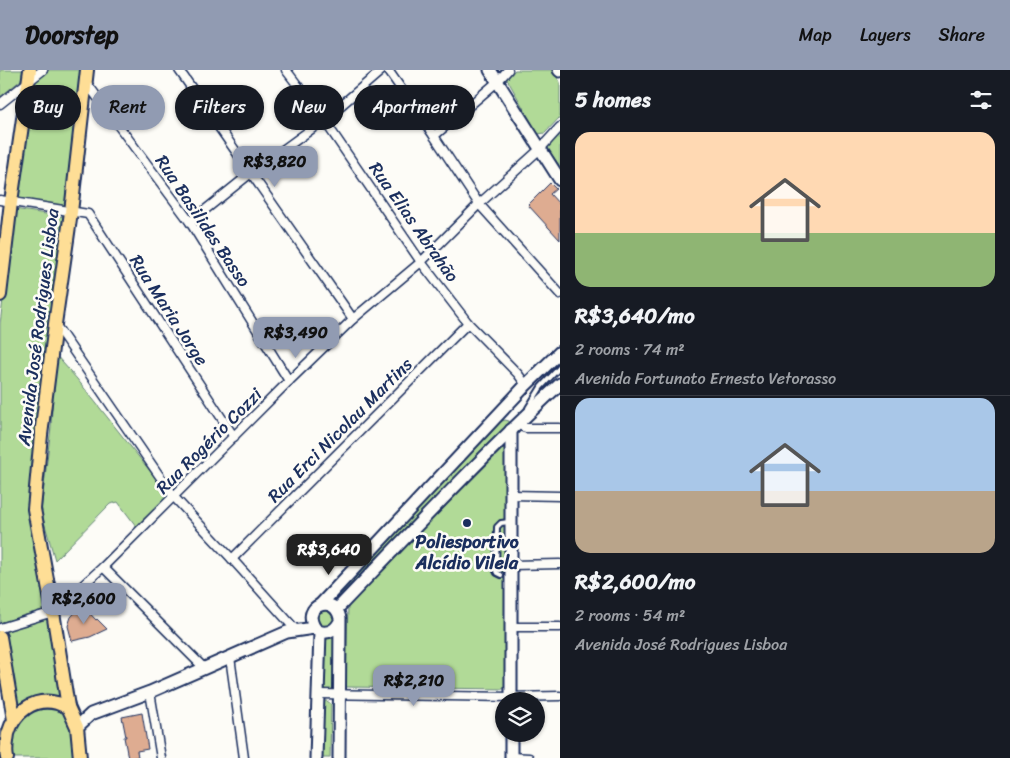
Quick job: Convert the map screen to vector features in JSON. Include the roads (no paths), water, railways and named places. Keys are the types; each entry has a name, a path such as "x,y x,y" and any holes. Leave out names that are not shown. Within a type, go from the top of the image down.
{"main road":[{"path":"490,70 560,180"},
{"name":"Avenida José Rodrigues Lisboa","path":"80,758 77,727 69,709 54,612 34,509 41,435 87,76"},
{"path":"0,295 5,201 19,130"},
{"path":"77,727 92,714 150,692 292,630 317,607 526,385 560,352"},
{"path":"336,609 493,448 560,384"},
{"path":"511,430 511,692"},
{"path":"493,448 497,447 508,450 511,456"},
{"path":"316,758 317,630 311,622 311,616 317,607 327,604 332,605 336,609 340,618 338,758"},
{"path":"292,630 317,630 326,633 336,628 339,623"},
{"path":"0,637 8,728 7,758"},
{"path":"8,728 25,708 46,701 92,714"},
{"path":"511,742 511,758"}],"street":[{"path":"0,104 13,94 29,76 44,70"},
{"path":"180,70 353,319"},
{"name":"Rua Elias Abrahão","path":"286,70 297,85"},
{"path":"344,103 382,70"},
{"path":"388,70 480,204 560,294"},
{"path":"434,136 497,82 508,70"},
{"name":"Rua Basilides Basso","path":"87,76 190,222 289,381"},
{"name":"Rua Rogério Cozzi","path":"54,612 104,567 353,319 421,262 540,149 560,127"},
{"path":"190,222 251,173 310,130"},
{"name":"Rua Elias Abrahão","path":"331,130 421,262 468,323 518,374 526,385"},
{"path":"5,201 71,212"},
{"name":"Rua Maria Jorge","path":"71,212 88,214 234,437"},
{"name":"Rua Erci Nicolau Martins","path":"232,559 468,323"},
{"path":"55,324 174,498 232,559 292,630"},
{"path":"520,421 523,428 560,428"},
{"path":"512,495 560,496"},
{"path":"512,565 560,564"},
{"path":"104,567 204,668"},
{"path":"0,628 54,612"},
{"path":"512,627 560,627"},
{"path":"230,657 244,758"},
{"path":"150,692 161,758"},
{"path":"318,694 495,699"},
{"path":"545,697 560,696"},
{"path":"511,758 529,758"}],"lane":[{"path":"520,421 541,386 560,367"},
{"path":"526,385 541,386"},
{"path":"501,575 496,571 497,527 501,523 512,522"}],"place":[{"name":"Poliesportivo Alcídio Vilela","path":"467,523"}]}
